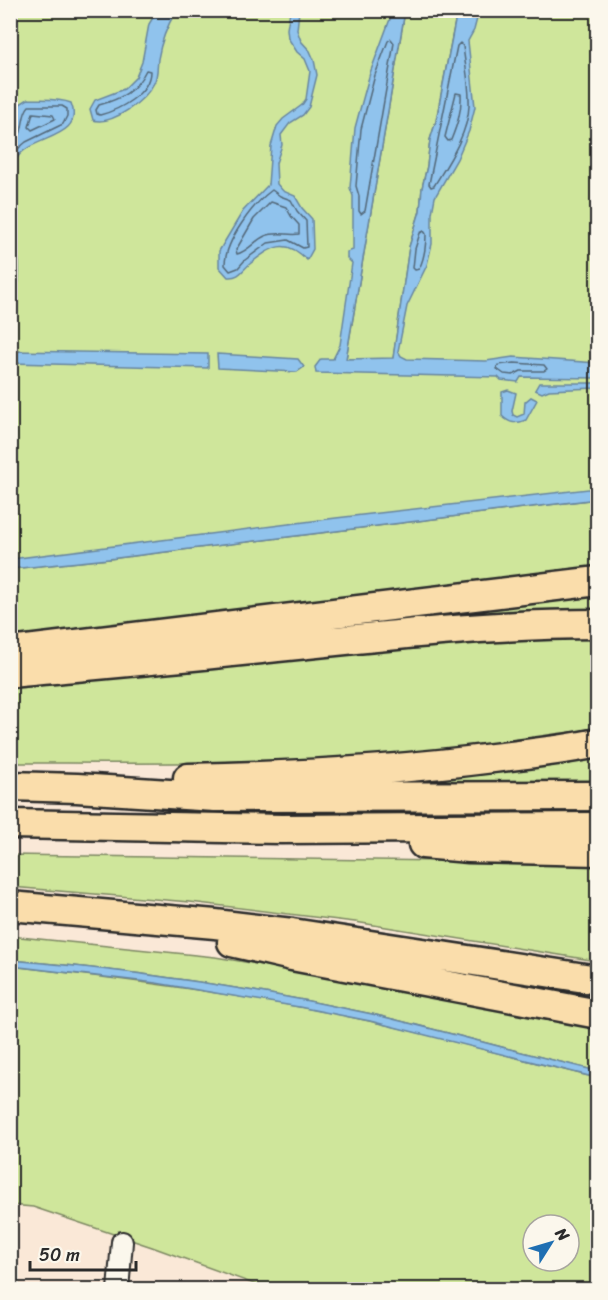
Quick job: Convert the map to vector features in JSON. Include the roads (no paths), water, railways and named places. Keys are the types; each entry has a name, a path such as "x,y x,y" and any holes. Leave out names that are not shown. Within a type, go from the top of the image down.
{"highway":[{"path":"10,652 597,580"},
{"path":"10,673 201,656 402,634 534,624 597,624"},
{"path":"77,788 160,779 245,777 437,765 597,743"},
{"path":"10,786 215,797 597,796"},
{"path":"10,824 281,829 597,827"},
{"path":"281,829 469,848 597,851"},
{"path":"10,906 117,914 313,936 597,980"},
{"path":"117,914 292,956 597,1014"}],"street":[{"path":"118,1290 122,1242"}],"water":[{"path":"157,11 176,11 163,40 156,77 150,90 136,104 119,115 101,121 93,120 90,109 95,100 124,89 136,77 142,62 149,24"},
{"path":"290,11 299,11 297,30 301,41 314,60 317,75 309,107 303,115 290,123 281,135 282,145 276,163 277,184 283,191 295,196 312,219 313,249 307,260 292,249 279,247 272,249 238,275 228,277 219,267 219,251 243,211 268,185 271,146 277,126 306,99 310,71 305,59 297,52 288,38"},
{"path":"393,11 405,11 346,359 393,358 409,247 420,211 430,140 436,121 457,11 479,11 474,30 468,41 475,107 469,131 457,159 435,197 432,213 432,244 427,265 407,306 398,351 407,359 486,361 513,357 597,363 597,378 521,377 518,382 501,380 498,377 316,373 315,367 321,359 333,359 340,345 352,263 347,258 347,252 353,250 353,196 350,188 355,128 370,73"},
{"path":"28,99 71,103 73,115 70,124 63,131 22,152 13,167 11,178 11,139 20,104"},
{"path":"11,240 15,246 19,263 19,281 11,305"},
{"path":"11,351 208,354 208,368 11,363"},
{"path":"217,354 298,359 304,367 297,372 218,368"},
{"path":"597,380 595,388 549,390 542,393 535,390 539,383 594,383"},
{"path":"508,390 516,393 512,411 517,417 524,414 525,402 531,397 537,400 526,420 513,422 502,416 502,392"},
{"path":"597,488 597,499 11,569 11,559"},
{"path":"11,960 192,981 372,1014 597,1071 597,1078 370,1021 156,983 11,966"}]}
